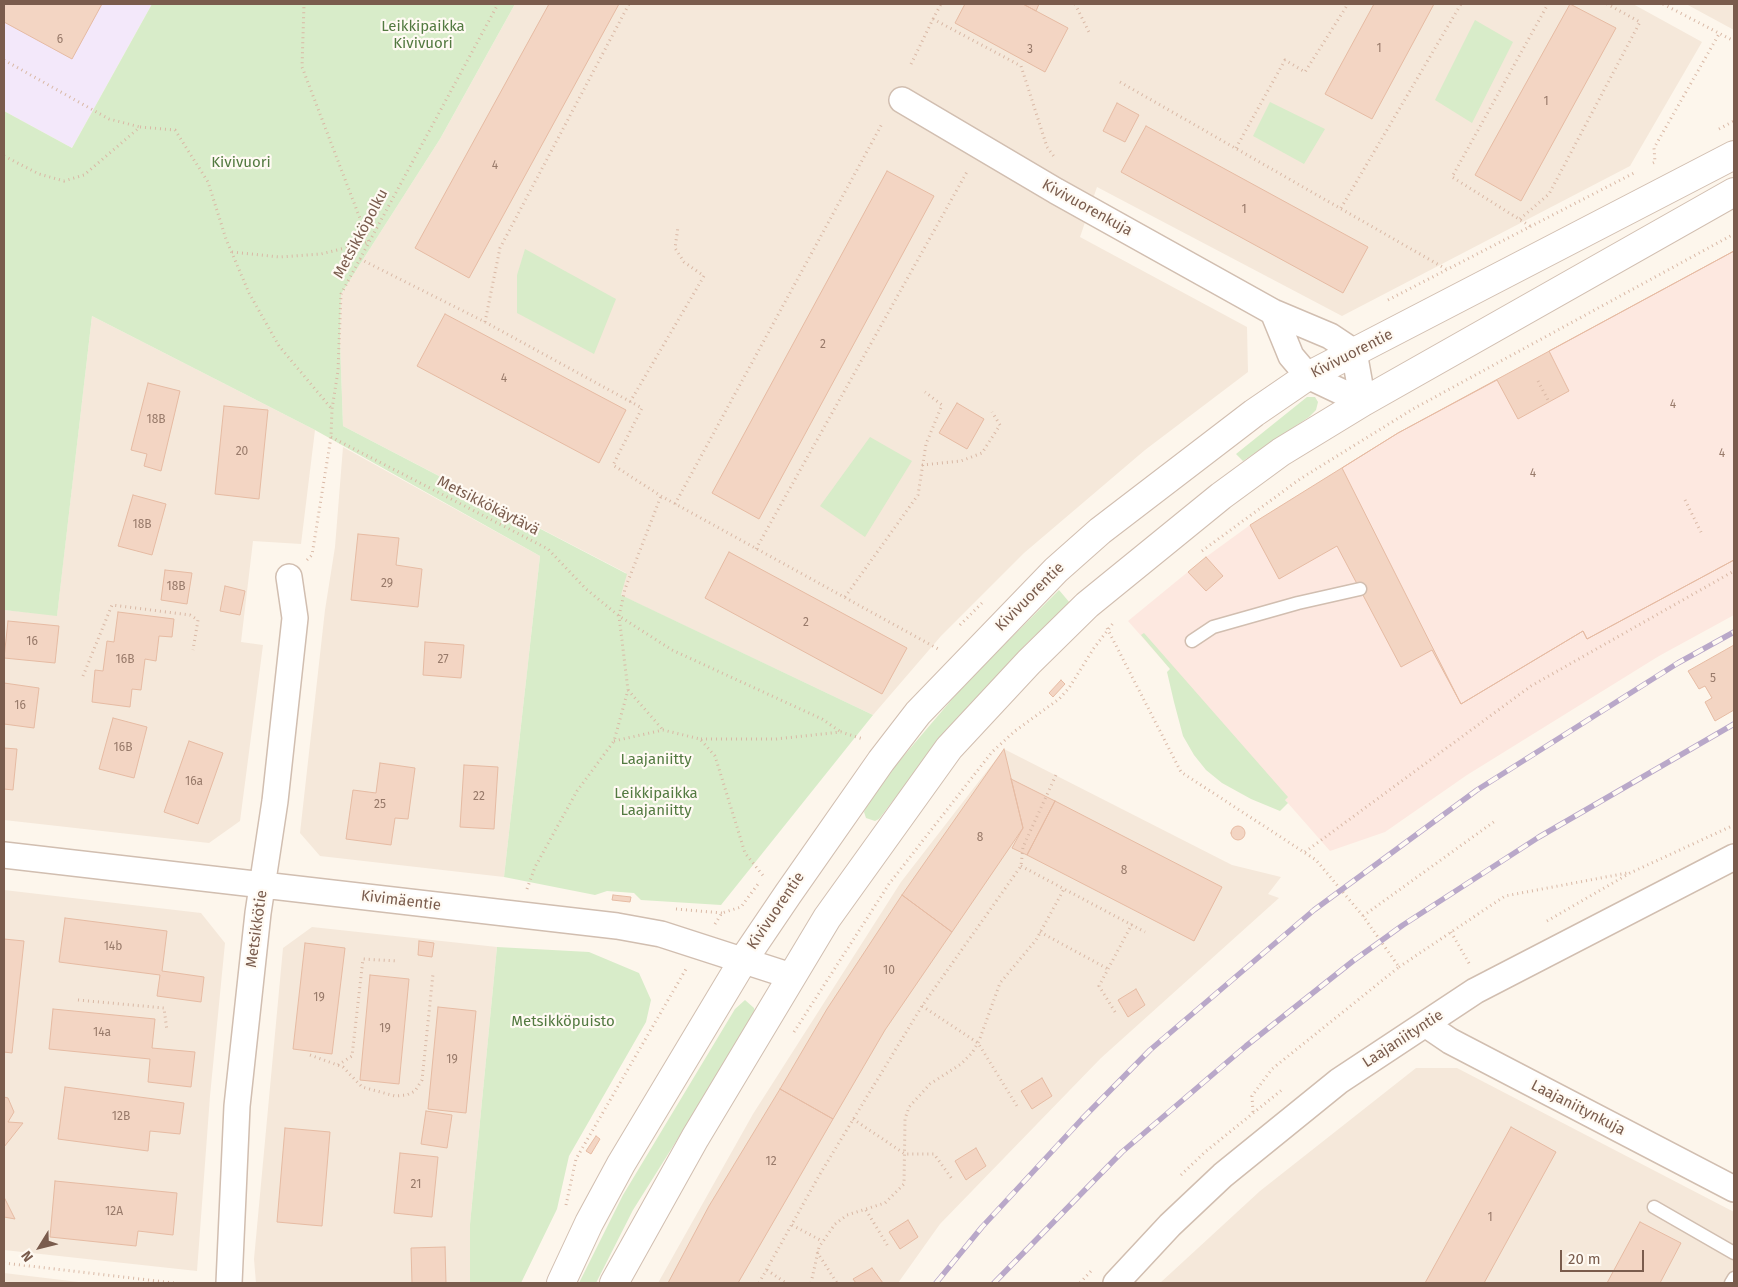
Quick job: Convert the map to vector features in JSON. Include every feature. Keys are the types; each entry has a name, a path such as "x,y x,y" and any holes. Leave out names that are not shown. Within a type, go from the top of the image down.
{"street":[{"name":"Kivivuorenkuja","path":"902,100 1056,191 1273,312 1330,336 1354,352"},
{"name":"Kivivuorentie","path":"561,1283 588,1223 744,959 880,761 918,713 986,640 1056,570 1100,531 1254,413 1308,376 1734,155"},
{"path":"614,1283 694,1138 827,918 949,748 1087,605 1221,496 1282,452 1363,402 1734,192"},
{"path":"1273,312 1291,356 1308,376 1363,402"},
{"path":"1354,352 1363,402"},
{"name":"Metsikkötie","path":"230,1283 237,1106 258,913 264,884 275,801 295,618 289,577"},
{"name":"Kivimäentie","path":"4,855 571,920 661,934 744,959 791,976"},
{"name":"Laajaniityntie","path":"1116,1283 1170,1225 1223,1175 1339,1081 1475,991 1734,857"},
{"name":"Laajaniitynkuja","path":"1424,1024 1450,1041 1734,1189"}],"lane":[{"path":"1192,641 1213,627 1298,603 1360,589"},
{"path":"1654,1207 1734,1252"},
{"path":"1731,1283 1734,1278"}],"path":[{"path":"231,252 280,257 321,254 369,242 302,67 304,4"},
{"name":"Metsikköpolku","path":"289,577 312,556 331,437 332,409 338,371 341,294 498,4"},
{"path":"485,322 500,248 629,4"},
{"path":"910,64 941,4"},
{"path":"1075,4 1090,34"},
{"path":"1236,148 1285,60 1305,72 1348,4"},
{"path":"1341,208 1460,4"},
{"path":"1530,226 1452,177 1548,4"},
{"path":"1520,219 1549,194 1640,22 1607,4"},
{"path":"1663,4 1734,41"},
{"path":"933,19 1021,66 1047,147 1056,161"},
{"path":"4,60 109,119 140,127 175,130 208,182 231,252 249,294 279,346 332,409"},
{"path":"1120,82 1446,269"},
{"path":"675,504 883,122"},
{"path":"4,156 16,164 39,174 64,180 84,174 140,127"},
{"path":"756,549 968,168"},
{"path":"630,402 704,276 684,262 675,248 678,227"},
{"path":"1197,554 1300,480 1413,409 1734,234"},
{"path":"360,259 485,322 642,408 613,465 675,504 940,650"},
{"path":"1538,381 1548,402"},
{"path":"845,598 918,495 926,444 942,405 925,392"},
{"path":"922,465 961,461 982,453 1000,425 992,412"},
{"name":"Metsikkökäytävä","path":"331,437 548,549 586,589 619,616 672,650 822,719 841,732"},
{"path":"526,892 535,867 577,791 614,741 628,690 619,616 625,589 661,496"},
{"path":"1685,500 1702,534"},
{"path":"1306,852 1531,686 1734,571"},
{"path":"83,676 112,605 190,615 198,620 193,650"},
{"path":"790,1038 889,884 992,752 1015,731 1059,699 1069,688 1108,628 1115,621"},
{"path":"1108,628 1181,772 1316,860 1363,916 1399,967"},
{"path":"628,690 663,730"},
{"path":"614,741 663,730 700,739 776,739 841,732 864,739"},
{"path":"700,739 715,756 745,853 763,877"},
{"path":"759,1283 853,1119 922,1006 1021,866 1023,847 1056,775"},
{"path":"1363,916 1495,821"},
{"path":"1021,866 1145,932"},
{"path":"1253,1112 1252,1096 1272,1068 1399,967 1505,896 1630,873"},
{"path":"811,1283 817,1252 822,1241 835,1224 847,1215 885,1203 904,1184 905,1119 909,1107 930,1084 961,1064 978,1043 1000,983 1040,932 1064,889"},
{"path":"1115,1012 1099,986 1132,924"},
{"path":"1040,932 1108,969"},
{"path":"1451,932 1470,965"},
{"path":"564,1214 576,1159 659,1018 673,990 702,946"},
{"path":"337,1066 352,1056 363,959 397,961"},
{"path":"310,1055 342,1067 362,1087 395,1096 407,1095 415,1091 422,1080 432,974"},
{"path":"78,1000 164,1008 167,1031"},
{"path":"922,1006 978,1043 1018,1106"},
{"path":"853,1119 905,1154 934,1154 952,1179"},
{"path":"866,1210 889,1248"},
{"path":"792,1225 822,1241"},
{"path":"817,1252 837,1283"},
{"path":"4,1262 174,1283"},
{"path":"767,1270 786,1283"}],"shaded area":[{"path":"4,4 152,4 72,148 4,111"},
{"path":"515,4 1633,4 1702,42 1630,166 1342,316 1097,187 1080,237 1247,327 1248,372 1145,450 1024,553 941,636 873,715 620,595 626,573 343,426 340,341 341,294 440,139"},
{"path":"1686,4 1734,4 1734,30"},
{"path":"1734,251 1734,615 1659,656 1467,775 1385,832 1330,851 1128,621 1206,557 1250,525 1398,433"},
{"path":"92,316 315,430 301,544 253,541 241,642 263,645 240,821 209,843 4,820 4,610 57,615"},
{"path":"343,447 540,556 504,877 320,856 300,833 325,610 335,547"},
{"path":"1004,749 1232,865 1281,877 1268,894 1279,898 1101,1058 940,1224 898,1283 658,1283 753,1114 901,882"},
{"path":"4,890 201,913 225,943 210,1096 197,1271 4,1250"},
{"path":"312,927 497,947 470,1224 470,1283 256,1283 254,1259 283,948"},
{"path":"1416,1068 1457,1068 1734,1212 1734,1283 1160,1283 1260,1191"},
{"path":"4,1273 87,1283 4,1283"}],"green space":[{"name":"Kivivuori","path":"152,4 515,4 440,139 341,294 340,341 343,426 627,574 621,595 873,715 721,905 641,900 634,893 607,891 595,895 504,877 540,556 315,430 92,316 57,616 4,610 4,111 72,148"},
{"path":"1475,20 1513,42 1472,123 1435,100"},
{"path":"1270,102 1325,129 1304,164 1253,136"},
{"path":"525,249 616,299 594,354 517,313 517,275"},
{"path":"1307,397 1315,397 1318,402 1316,410 1309,417 1243,461 1236,454"},
{"path":"870,437 912,461 865,537 820,506"},
{"path":"1059,590 1070,603 1028,642 976,698 938,742 879,819 875,821 866,818 864,812 868,803 896,765 965,684"},
{"path":"1144,633 1288,797 1285,800 1288,803 1280,811 1251,799 1222,783 1206,770 1194,755 1183,736 1167,672 1170,669 1141,635"},
{"name":"Metsikköpuisto","path":"497,947 589,952 639,973 651,1000 646,1022 569,1156 557,1209 521,1283 470,1283 470,1224"},
{"path":"745,1000 754,1008 755,1014 751,1022 633,1210 596,1283 579,1283 623,1195 735,1009"}],"building":[{"path":"4,4 102,4 72,59 4,22"},
{"path":"549,4 619,4 469,278 415,248"},
{"path":"965,4 1023,4 1068,28 1045,72 955,23"},
{"path":"1023,4 1039,4 1036,11"},
{"path":"1374,4 1434,4 1372,119 1325,94"},
{"path":"1570,4 1616,28 1521,201 1475,175"},
{"path":"1117,103 1139,115 1125,142 1103,131"},
{"path":"1146,126 1368,247 1343,293 1121,172"},
{"path":"887,171 934,196 759,519 712,493"},
{"path":"1734,251 1734,560 1587,639 1583,631 1461,704 1432,650 1401,667 1337,546 1279,579 1250,525 1398,433"},
{"path":"1734,251 1734,560 1587,639 1583,631 1461,704 1342,468 1398,433 1497,380 1518,419 1569,391 1549,351"},
{"path":"445,314 626,410 599,463 417,366"},
{"path":"148,383 180,391 161,471 144,466 147,454 131,450"},
{"path":"957,403 984,419 967,449 939,433"},
{"path":"224,406 268,410 259,499 215,494"},
{"path":"133,495 166,504 152,555 118,546"},
{"path":"358,534 399,538 396,565 422,569 418,607 351,600"},
{"path":"729,552 907,648 882,694 705,598"},
{"path":"1206,557 1223,576 1206,591 1188,572"},
{"path":"165,570 192,573 187,604 161,600"},
{"path":"225,586 245,591 240,615 220,611"},
{"path":"118,612 174,619 172,637 159,636 156,661 145,659 141,690 132,689 130,707 92,702 95,670 103,671 107,641 114,642"},
{"path":"8,621 59,626 55,663 4,658"},
{"path":"425,642 464,645 461,678 423,675"},
{"path":"1734,645 1734,710 1715,721 1705,702 1712,698 1705,686 1699,689 1688,671"},
{"path":"1061,680 1065,684 1053,697 1049,693"},
{"path":"4,683 39,688 34,728 4,724"},
{"path":"113,718 147,727 134,778 99,769"},
{"path":"189,741 223,753 198,824 164,812"},
{"path":"4,748 17,749 13,790 4,789"},
{"path":"1004,749 1023,828 952,932 902,895"},
{"path":"380,763 415,768 408,819 395,818 391,845 346,839 353,790 376,793"},
{"path":"464,765 498,767 494,829 460,827"},
{"path":"1011,779 1055,801 1027,855 1012,848 1023,828"},
{"path":"1055,801 1222,887 1194,941 1027,855"},
{"path":"1238,826 1243,828 1245,833 1243,838 1238,840 1233,838 1231,833 1233,828"},
{"path":"613,895 631,897 630,902 612,900"},
{"path":"902,895 952,932 885,1030 833,1119 780,1089 827,1009"},
{"path":"65,918 167,931 162,971 204,977 201,1002 157,996 160,975 59,962"},
{"path":"4,939 24,941 12,1053 4,1052"},
{"path":"419,941 434,943 432,957 418,955"},
{"path":"305,943 345,948 332,1054 293,1049"},
{"path":"370,975 409,979 399,1084 360,1080"},
{"path":"1136,989 1145,1005 1128,1017 1118,1000"},
{"path":"438,1007 476,1011 466,1113 428,1109"},
{"path":"53,1009 155,1019 152,1048 195,1052 191,1087 148,1082 150,1059 49,1049"},
{"path":"1042,1078 1052,1096 1032,1109 1021,1091"},
{"path":"65,1087 184,1103 180,1134 150,1131 148,1151 58,1139"},
{"path":"780,1089 833,1119 738,1283 668,1283 709,1206"},
{"path":"4,1097 8,1098 14,1112 8,1122 23,1123 4,1147"},
{"path":"426,1111 452,1115 447,1148 421,1144"},
{"path":"1511,1127 1556,1152 1484,1283 1425,1283"},
{"path":"285,1128 330,1132 322,1226 277,1222"},
{"path":"596,1136 600,1139 591,1154 586,1151"},
{"path":"976,1148 986,1166 966,1180 955,1161"},
{"path":"400,1153 438,1157 432,1217 394,1213"},
{"path":"55,1181 177,1193 173,1235 138,1231 136,1246 50,1237"},
{"path":"4,1197 15,1219 4,1217"},
{"path":"908,1220 918,1237 900,1249 889,1232"},
{"path":"1640,1222 1681,1243 1660,1283 1607,1283"},
{"path":"445,1247 446,1283 412,1283 411,1248"},
{"path":"872,1268 883,1283 856,1283 853,1279"}],"railway":[{"path":"936,1283 982,1227 1082,1119 1150,1050 1314,910 1477,790 1678,663 1734,632"},
{"path":"994,1283 1122,1152 1246,1046 1353,961 1403,925 1539,837 1734,724"}],"park label":[{"name":"Leikkipaikka Kivivuori","path":"423,36"},
{"name":"Laajaniitty","path":"656,760"},
{"name":"Leikkipaikka Laajaniitty","path":"656,802"}]}
